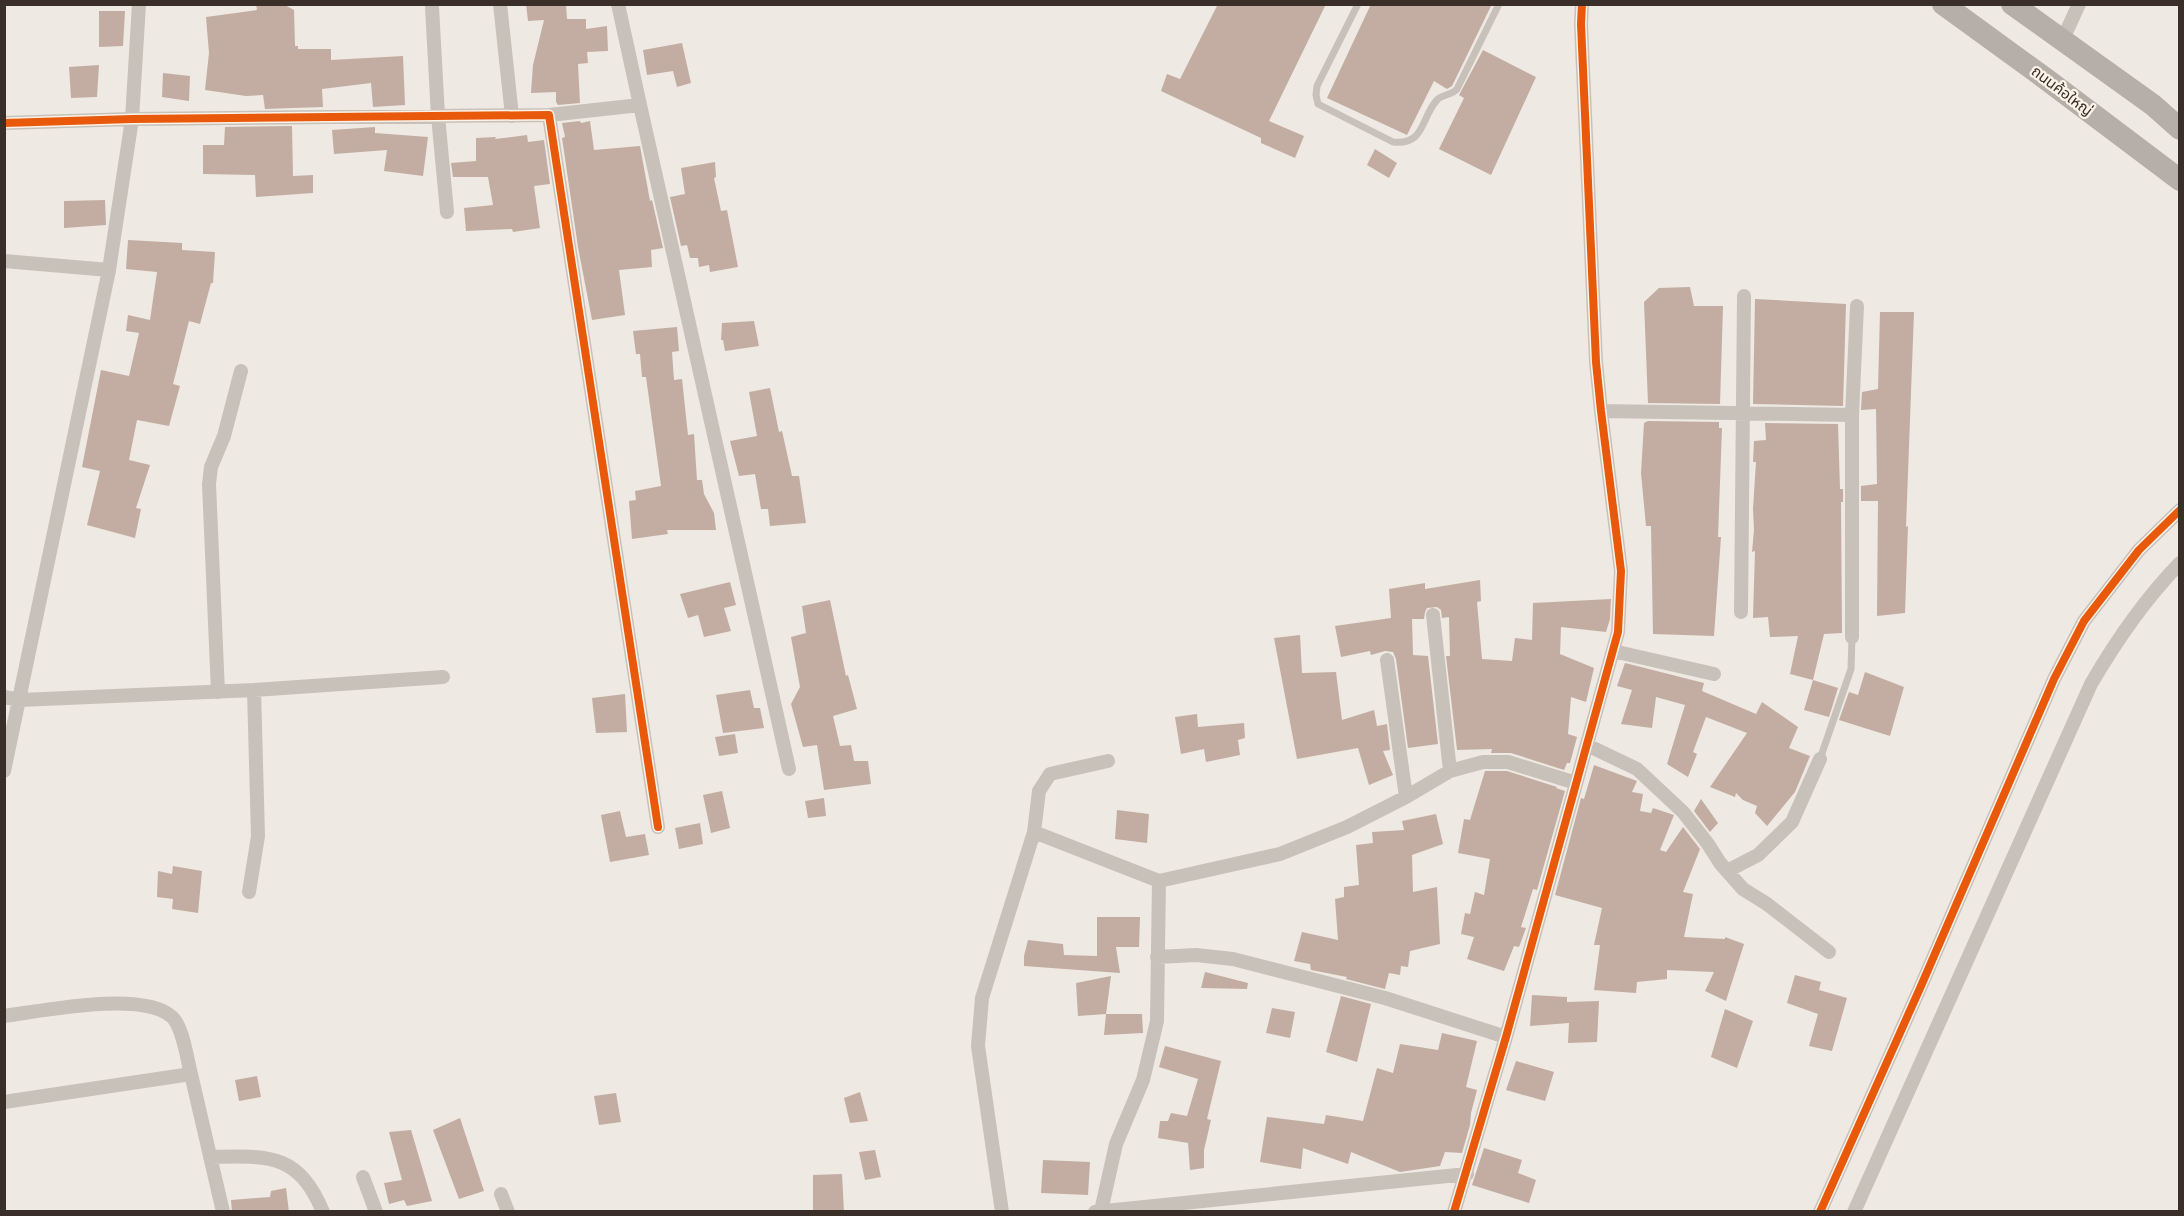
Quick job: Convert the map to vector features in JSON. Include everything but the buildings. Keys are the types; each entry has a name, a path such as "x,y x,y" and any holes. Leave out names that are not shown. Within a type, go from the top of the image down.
{"main road":[{"name":"ถนนค้อใหญ่","path":"1943,4 2180,180"},
{"path":"2012,4 2153,105 2180,129"}],"street":[{"path":"4,771 109,270 132,119 139,4"},
{"path":"500,4 512,116"},
{"path":"618,4 789,770"},
{"path":"1454,1212 1506,1037 1618,632 1621,571 1596,362 1582,4"},
{"path":"2063,39 2079,4"},
{"path":"432,6 438,116 447,212"},
{"path":"4,123 132,119 549,115 640,105"},
{"path":"549,115 658,827"},
{"path":"4,261 109,270"},
{"path":"1741,612 1744,296"},
{"path":"1852,637 1852,415 1857,306"},
{"path":"218,692 208,484 211,467 224,436 241,371"},
{"path":"1601,411 1852,415"},
{"path":"1820,1212 1922,986 2054,679 2084,621 2139,550 2180,510"},
{"path":"1854,1212 2091,684 2110,650 2164,579 2180,563"},
{"path":"1433,615 1450,771"},
{"path":"1613,651 1714,674"},
{"path":"1387,660 1406,797"},
{"path":"4,697 20,700 218,692 443,677"},
{"path":"249,892 258,836 254,690"},
{"path":"1587,745 1636,769 1683,812 1743,889 1767,903 1829,952"},
{"path":"1727,871 1758,855 1792,822 1820,759"},
{"path":"1002,1212 978,1046 982,998 1034,832 1039,791 1050,774 1108,761"},
{"path":"1034,832 1159,881 1280,854 1347,828 1450,771 1483,762 1508,762 1576,783"},
{"path":"1159,881 1156,1021 1143,1080 1116,1144 1098,1211 1467,1174"},
{"path":"1157,957 1196,955 1233,959 1385,998 1506,1037"},
{"path":"4,1016 118,1004 140,1004 171,1016 178,1025 223,1212"},
{"path":"4,1102 191,1074"},
{"path":"210,1157 276,1159 302,1175 315,1194 322,1212"},
{"path":"363,1177 376,1212"},
{"path":"501,1194 508,1212"}],"lane":[{"path":"1358,4 1317,86 1318,104 1394,142 1402,143 1417,135 1437,100 1454,93 1457,89 1499,4"},
{"path":"1820,759 1851,669 1852,637"}],"cycle path":[{"path":"1454,1212 1506,1037 1618,632 1621,571 1596,362 1582,4"},
{"path":"4,123 132,119 549,115 658,827"},
{"path":"1820,1212 2054,679 2084,621 2139,550 2180,510"}]}
